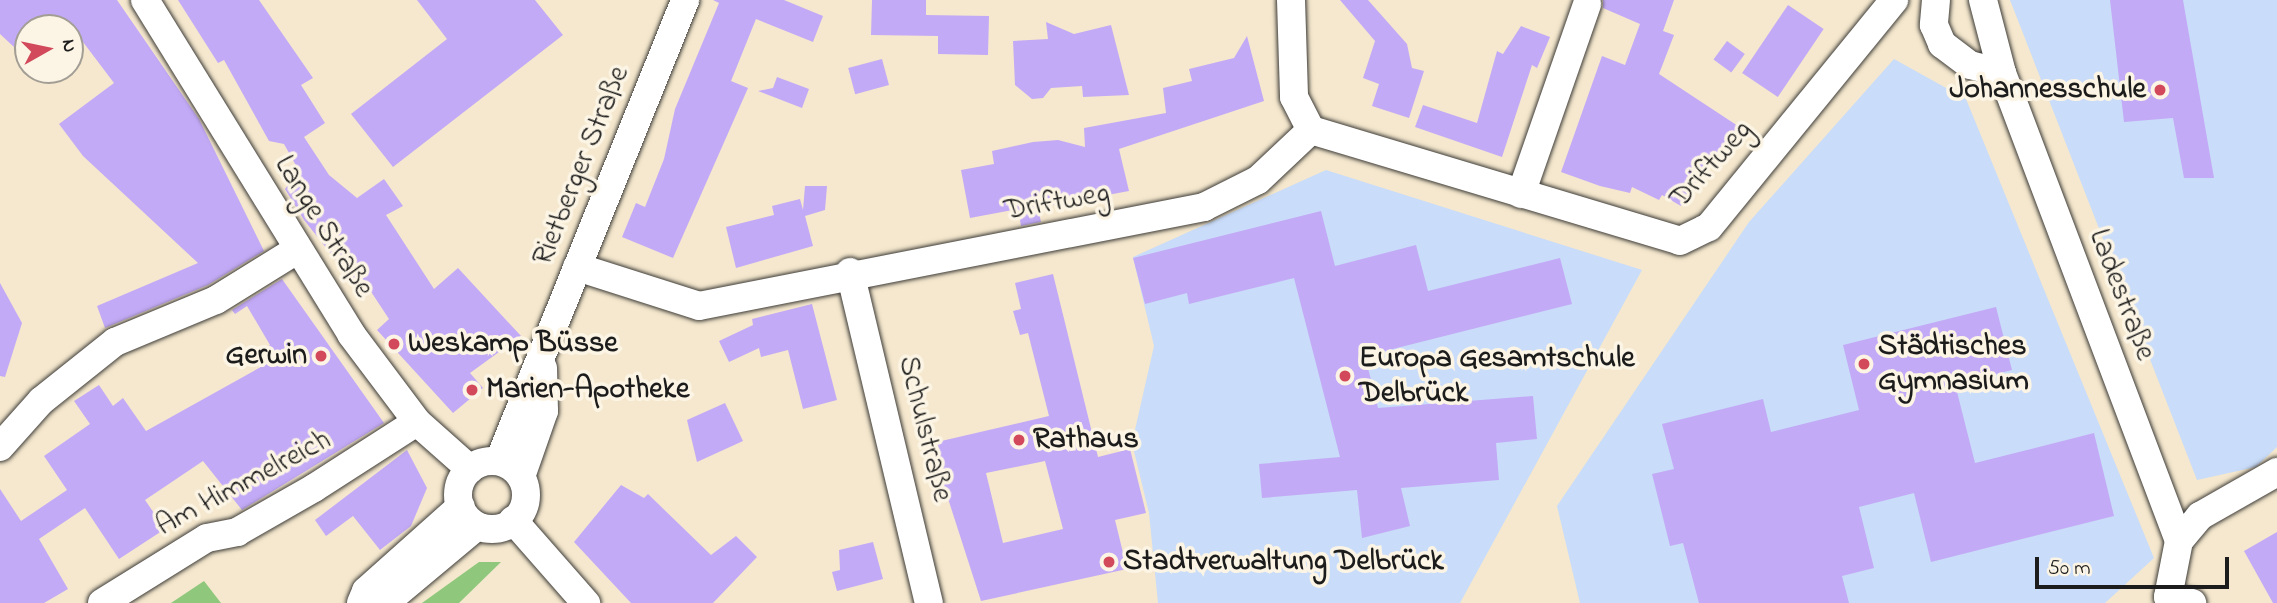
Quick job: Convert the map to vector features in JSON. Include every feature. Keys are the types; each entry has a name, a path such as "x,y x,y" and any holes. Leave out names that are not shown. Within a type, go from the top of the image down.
{"street":[{"name":"Lange Straße","path":"145,0 295,251 417,422 470,469"},
{"name":"Rietberger Straße","path":"510,469 543,358 685,0"},
{"path":"1291,0 1294,97 1311,130"},
{"name":"Driftweg","path":"577,267 699,306 850,272 1204,207 1258,180 1311,130 1664,239 1697,236 1894,0"},
{"path":"1936,0 1934,25 1942,44 1970,65 2002,73"},
{"name":"Ladestraße","path":"1983,0 2002,73 2179,541"},
{"path":"1521,194 1587,4"},
{"path":"0,447 41,401 115,341 216,300 295,251"},
{"name":"Schulstraße","path":"850,272 929,603"},
{"name":"Am Himmelreich","path":"102,603 207,538 237,531 314,488 417,422"},
{"path":"470,469 510,469 524,505 513,520 493,529 469,517 459,486 470,469"},
{"path":"2171,601 2179,541 2200,516 2277,472"},
{"path":"361,603 366,591 469,517"},
{"path":"385,603 469,517"},
{"path":"513,520 586,603"}],"shaded area":[{"path":"2010,0 2277,0 2277,447 2256,467 2197,480"},
{"name":"Städtisches Gymnasium","path":"1894,59 1966,99 2154,558 2105,603 1580,603 1557,506 1749,222"},
{"path":"1326,170 1642,270 1460,603 1158,603 1149,513 1132,443 1154,346 1133,257"}],"green space":[{"path":"479,562 501,562 459,603 422,603"},
{"path":"204,581 221,603 171,603"}],"building":[{"path":"0,0 117,0 199,119 264,251 208,285 105,328 97,306 198,263 83,156 59,124 114,83 84,43 84,14 14,14 14,47 0,34"},
{"path":"178,0 259,0 313,78 301,85 325,123 304,137 329,175 357,198 384,179 403,206 386,215 434,289 458,268 521,336 470,373 483,388 453,413 377,330 389,319 362,278 354,283 304,220 285,189 299,171 284,144 269,141 224,60 218,63"},
{"path":"417,0 535,0 563,35 393,167 351,114 447,39"},
{"path":"713,0 784,0 823,16 813,42 756,19 731,81 748,88 673,258 622,237 636,203 645,207 664,159 675,109 719,3"},
{"path":"872,0 926,0 926,15 989,16 988,55 938,54 938,36 871,35"},
{"path":"1340,0 1368,0 1407,44 1412,68 1424,71 1409,118 1372,106 1379,84 1363,78 1375,41"},
{"path":"1603,0 1674,0 1663,31 1674,35 1659,74 1744,130 1724,159 1715,156 1681,206 1662,195 1659,200 1632,187 1630,193 1561,172 1602,56 1625,65 1640,24 1603,8"},
{"name":"Johannesschule","path":"2110,0 2183,0 2214,178 2184,178 2173,118 2124,122"},
{"path":"1788,5 1824,29 1778,97 1742,73"},
{"path":"1046,22 1074,34 1111,25 1129,95 1083,97 1082,86 1051,88 1043,98 1032,99 1015,85 1013,41 1048,39"},
{"path":"1521,26 1550,37 1537,68 1532,65 1502,157 1415,127 1423,105 1477,123 1497,51 1503,54"},
{"path":"1247,36 1264,101 1119,149 1129,191 1038,208 1041,222 1021,226 1018,209 970,218 961,170 994,164 992,151 1033,142 1058,140 1085,147 1084,128 1166,113 1163,88 1192,81 1189,69 1234,58"},
{"path":"1727,41 1745,54 1731,73 1713,60"},
{"path":"882,59 889,85 855,94 848,68"},
{"path":"777,77 809,89 802,108 758,91 773,88"},
{"path":"805,186 827,186 825,210 805,216 813,246 736,268 726,227 774,215 772,206 800,199 803,210"},
{"name":"Europa Gesamtschule Delbrück","path":"1321,211 1335,266 1416,245 1428,291 1560,258 1572,304 1365,356 1378,408 1533,396 1537,439 1496,443 1499,480 1401,488 1410,526 1362,538 1357,490 1262,498 1259,464 1340,457 1294,278 1189,304 1187,293 1145,304 1133,258"},
{"name":"Rathaus","path":"1053,274 1098,457 1130,449 1146,513 1115,520 1127,569 981,601 934,455 940,454 937,442 1049,416 1028,333 1020,335 1013,311 1021,309 1015,283","holes":["1045,461 1063,529 1003,543 986,473"]},
{"path":"282,279 384,423 242,510 203,461 145,500 165,529 119,559 85,508 39,539 68,589 44,603 0,603 0,489 21,521 67,490 44,456 90,424 74,401 99,385 113,406 123,398 146,431 268,363 260,352 270,345 247,306 235,314 232,310"},
{"path":"0,283 22,323 5,377 0,376"},
{"path":"812,304 837,400 803,409 788,350 761,357 759,348 729,362 719,341 753,325 752,319"},
{"path":"1996,307 2012,370 1955,384 1975,463 2094,433 2114,516 1931,562 1914,493 1859,507 1874,568 1842,576 1849,603 1699,603 1683,543 1670,546 1652,474 1674,469 1662,424 1763,399 1771,432 1859,410 1843,345"},
{"path":"725,403 743,441 697,462 687,420"},
{"path":"407,450 427,488 411,526 380,550 353,516 326,536 315,520"},
{"path":"621,485 644,498 648,494 711,555 736,536 757,557 713,603 631,603 574,542"},
{"path":"2277,532 2277,603 2273,603 2244,551"},
{"path":"873,542 883,579 837,591 832,572 840,570 839,550"}],"place":[{"name":"Johannesschule","path":"2160,90"},
{"name":"Weskamp Büsse","path":"394,344"},
{"name":"Gerwin","path":"321,356"},
{"name":"Städtisches Gymnasium","path":"1864,364"},
{"name":"Europa Gesamtschule Delbrück","path":"1345,376"},
{"name":"Marien-Apotheke","path":"472,390"},
{"name":"Rathaus","path":"1019,440"},
{"name":"Stadtverwaltung Delbrück","path":"1109,562"}]}
